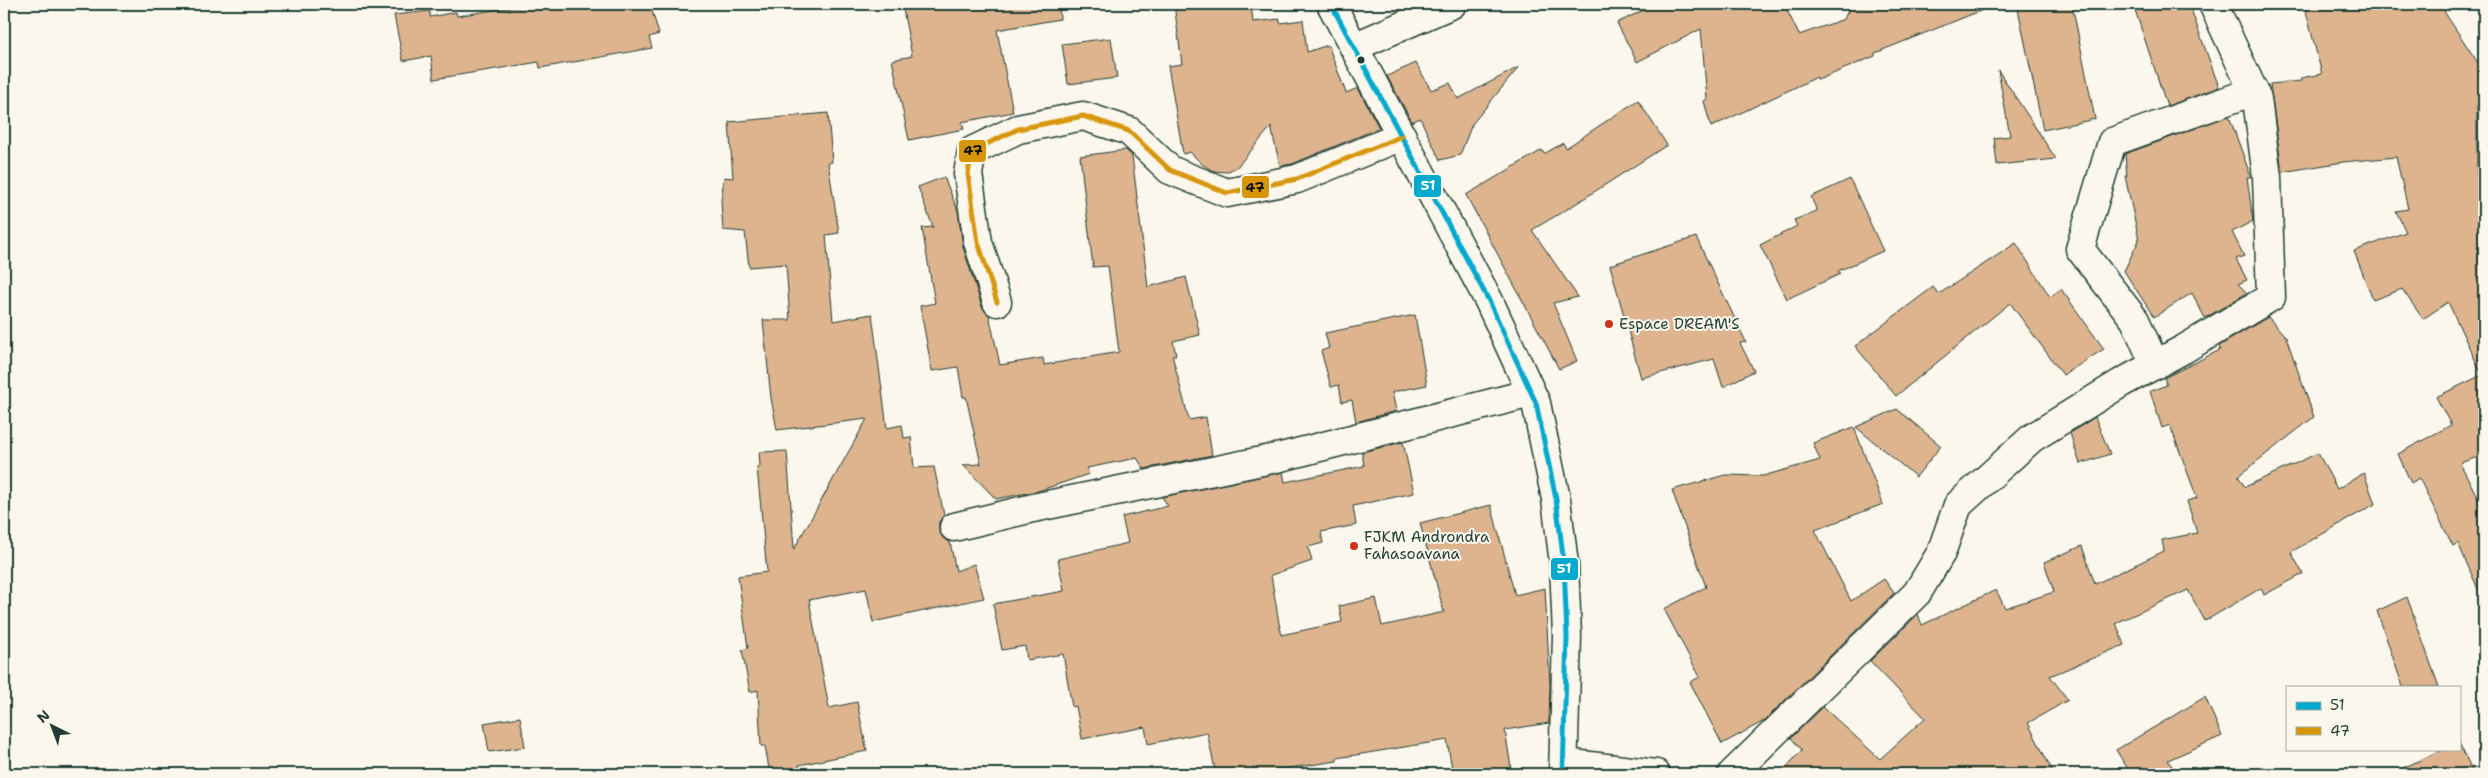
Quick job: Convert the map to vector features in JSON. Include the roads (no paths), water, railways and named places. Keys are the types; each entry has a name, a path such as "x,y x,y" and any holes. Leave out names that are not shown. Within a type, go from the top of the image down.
{"street":[{"path":"1331,4 1489,301 1531,393 1544,434 1556,499 1564,564 1567,636 1564,769 1656,774"},
{"path":"1354,47 1452,4"},
{"path":"1732,774 1917,594 1941,552 1958,505 2032,438 2121,383 2155,366 2271,297 2267,178 2258,99 2213,4"},
{"path":"2155,366 2135,320 2080,249 2112,142 2254,91"},
{"path":"997,302 978,242 968,174 972,151 1018,128 1083,116 1129,131 1170,170 1228,193 1297,179 1402,136"},
{"path":"954,527 1033,508 1281,457 1531,393"}],"place":[{"name":"Espace DREAM'S","path":"1609,324"},
{"name":"FJKM Androndra Fahasoavana","path":"1354,546"}]}
